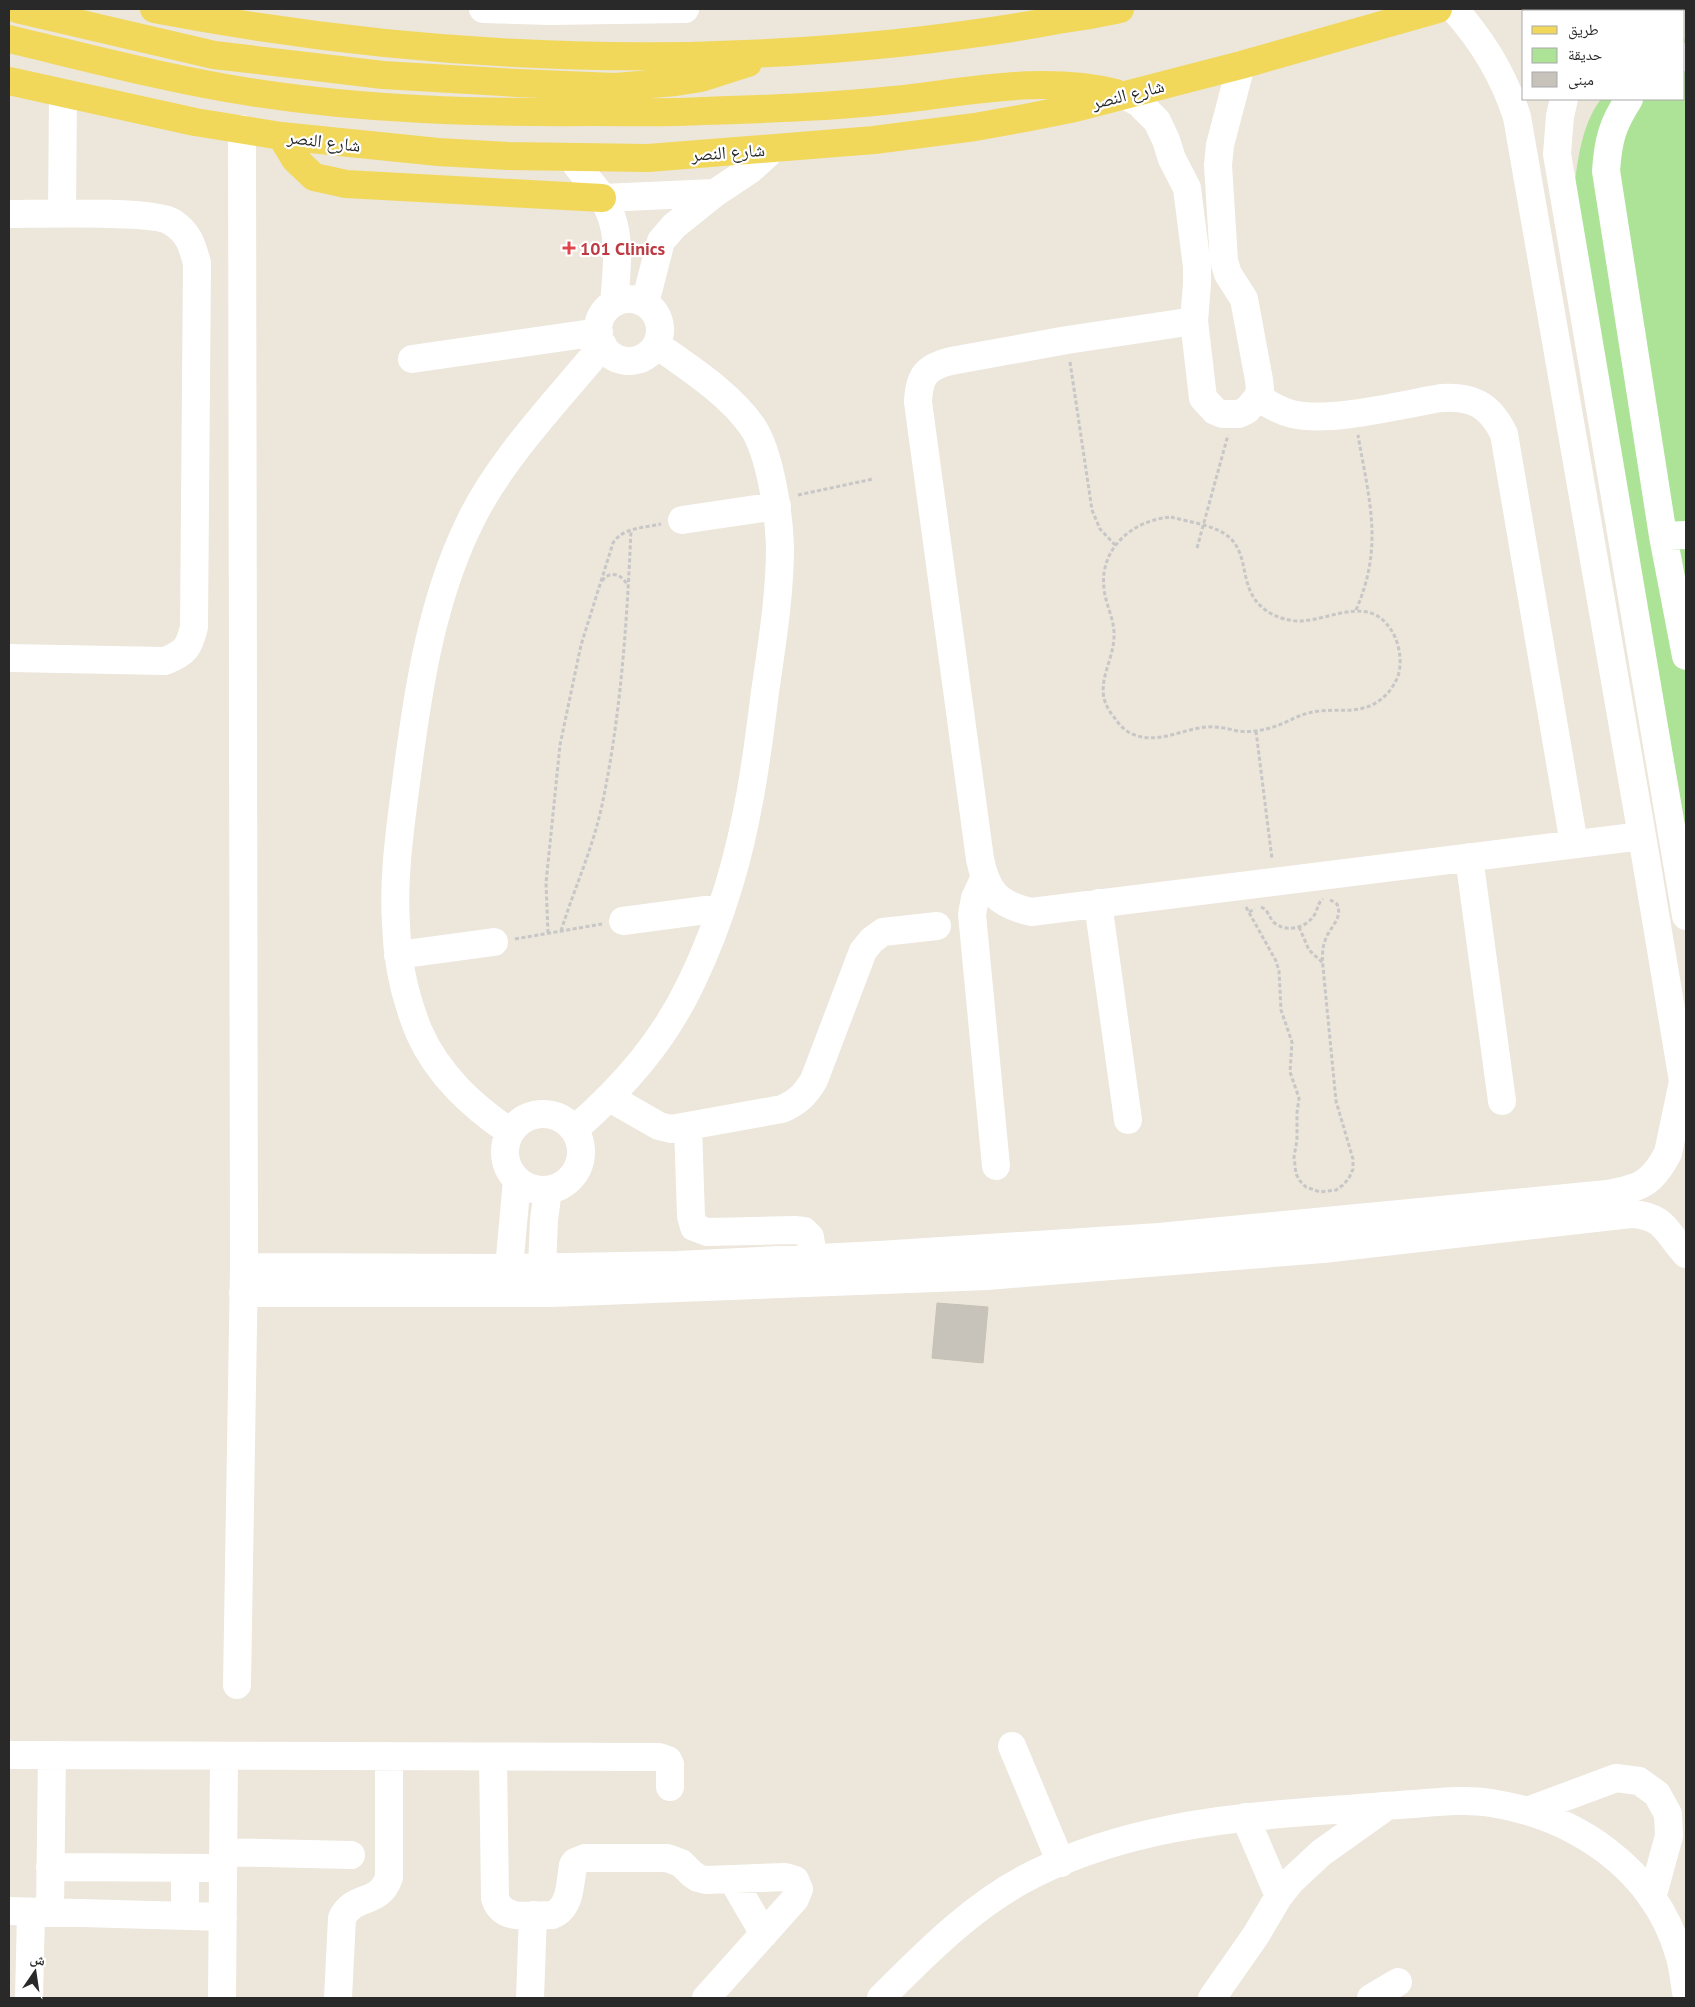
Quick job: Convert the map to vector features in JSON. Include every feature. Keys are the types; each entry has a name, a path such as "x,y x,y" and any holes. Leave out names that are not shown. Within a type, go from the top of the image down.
{"main road":[{"path":"17,9 214,55 317,68 450,80 615,87 646,86 709,76 749,63 772,53"},
{"path":"154,9 268,28 438,49 600,57 772,53 858,47 944,38 1029,26 1120,9"},
{"name":"شارع النصر","path":"9,81 195,122 281,136 438,152 648,158 874,140 975,127 1025,118 1241,65 1438,9"},
{"path":"9,39 162,76 250,92 339,104 429,111 518,113 701,112 891,101 1021,85 1047,84 1099,89 1124,95"},
{"path":"281,136 295,159 314,177 346,184 602,198"}],"street":[{"path":"483,9 550,11 685,9"},
{"path":"244,1280 551,1293 819,1266 1159,1237 1607,1194 1634,1189 1646,1182 1656,1172 1668,1153 1685,1092 1517,117 1515,85 1454,9"},
{"path":"1124,95 1139,103 1158,121 1172,158 1183,179 1189,198 1197,277 1194,321 1204,398 1215,411 1233,415 1247,410 1258,397 1260,389 1244,299 1228,274 1224,261 1219,173 1220,145 1241,65"},
{"path":"62,214 63,93"},
{"path":"1564,100 1560,116 1557,154 1686,916"},
{"path":"1627,100 1617,117 1608,144 1606,171 1674,535 1686,656"},
{"path":"237,1685 244,1280 242,129"},
{"path":"645,303 661,241 674,226 715,193 751,169 773,149"},
{"path":"571,157 602,198 612,218 618,246 614,303"},
{"path":"1183,179 1219,173"},
{"path":"602,198 715,193"},
{"path":"9,214 146,215 171,221 190,239 197,263 194,627 190,643 180,655 165,661 9,658"},
{"path":"1197,277 1228,274"},
{"path":"630,299 645,303 657,314 661,330 657,345 645,357 630,361 614,357 601,339 600,322 605,311 614,303 630,299"},
{"path":"1194,321 1067,340 937,364 925,373 919,387 920,411 984,879 995,896 1012,907 1031,912 1642,836"},
{"path":"412,359 601,339"},
{"path":"510,1132 482,1112 457,1089 436,1062 420,1032 408,997 398,955 396,887 401,818 422,680 437,613 450,568 468,524 492,484 601,339"},
{"path":"574,1130 610,1098 642,1063 669,1024 692,982 722,908 743,832 762,718 776,602 780,547 776,503 763,449 752,426 726,397 704,378 657,345"},
{"path":"1258,397 1279,410 1305,416 1320,417 1457,397 1473,400 1486,408 1497,420 1504,434 1574,844"},
{"path":"682,520 776,503"},
{"path":"1469,857 1502,1101"},
{"path":"984,879 975,898 972,914 996,1166"},
{"path":"1098,903 1128,1120"},
{"path":"624,921 722,908"},
{"path":"610,1098 659,1126 671,1129 782,1110 796,1103 805,1095 814,1080 863,951 872,940 883,932 937,926"},
{"path":"398,955 494,942"},
{"path":"542,1114 560,1117 574,1130 580,1140 582,1151 576,1172 568,1181 559,1187 548,1190 532,1188 517,1180 506,1163 506,1142 510,1132 524,1119 542,1114"},
{"path":"688,1127 690,1216 694,1226 707,1232 804,1231 810,1237 819,1266"},
{"path":"509,1268 517,1180"},
{"path":"542,1267 544,1220 548,1190"},
{"path":"244,1280 509,1268 678,1265 819,1266 987,1276 1323,1249 1632,1214 1649,1217 1664,1225 1686,1254"},
{"path":"1012,1746 1061,1863"},
{"path":"9,1755 664,1758 670,1764 670,1787"},
{"path":"28,1998 30,1911 50,1867 52,1755"},
{"path":"222,1998 224,1756"},
{"path":"338,1998 342,1918 346,1911 357,1901 378,1895 384,1890 389,1878 389,1756"},
{"path":"493,1756 495,1898 497,1906 508,1914 552,1915 563,1909 566,1903 573,1865 575,1862 585,1858 667,1858 681,1863 698,1878 706,1880 785,1877 798,1884 798,1894 706,1998"},
{"path":"1527,1811 1616,1778 1639,1781 1657,1794 1668,1814 1669,1836 1652,1898"},
{"path":"882,1998 918,1962 984,1904 1033,1874 1104,1845 1150,1833 1245,1817 1452,1801 1490,1803 1527,1811 1561,1823 1593,1840 1621,1862 1637,1878 1666,1920 1680,1955 1686,1992"},
{"path":"1212,1998 1256,1935 1279,1896 1291,1880 1321,1853 1387,1806"},
{"path":"1307,1812 1321,1853"},
{"path":"1245,1817 1279,1896"},
{"path":"50,1867 185,1868 223,1860 351,1854"},
{"path":"185,1868 185,1916"},
{"path":"732,1879 764,1934"},
{"path":"30,1911 223,1917"},
{"path":"530,1998 533,1915"},
{"path":"1371,1998 1398,1982"}],"path":[{"path":"1067,340 1092,510 1100,529 1115,545"},
{"path":"1354,413 1372,515 1373,532 1370,566 1356,610"},
{"path":"1197,548 1233,415"},
{"path":"776,503 873,479"},
{"path":"1171,517 1222,532 1235,543 1239,550 1248,589 1254,600 1268,612 1284,619 1301,621 1356,610 1371,614 1385,623 1397,642 1401,659 1393,686 1387,694 1364,708 1352,711 1309,713 1271,728 1256,731 1213,726 1188,730 1167,737 1146,738 1127,731 1110,713 1103,693 1103,681 1113,647 1114,636 1112,616 1105,597 1104,576 1106,564 1115,545 1128,532 1139,525 1160,518 1171,517"},
{"path":"548,933 546,882 560,745 581,645 600,583 613,543 622,532 682,520"},
{"path":"560,931 589,851 602,806 622,675 631,530"},
{"path":"600,583 605,577 613,574 621,576 626,582 628,590"},
{"path":"1256,731 1275,882"},
{"path":"1235,887 1276,961 1280,981 1280,1010 1292,1042 1290,1072 1299,1098 1297,1113 1298,1140 1294,1157 1296,1174 1306,1187 1320,1192 1336,1190 1349,1178 1353,1169 1354,1159 1336,1101 1323,963 1323,947 1326,937 1338,920 1339,909 1337,904 1330,899 1322,900 1311,920 1299,927 1288,928 1280,927 1273,923 1264,908 1260,907 1249,912"},
{"path":"494,942 624,921"},
{"path":"1299,927 1310,950 1323,963"}],"green space":[{"path":"1685,38 1686,830 1574,189 1579,153 1585,130 1600,100 1685,100"}],"building":[{"path":"937,1303 988,1307 983,1363 932,1358"}],"place":[{"name":"101 Clinics","path":"569,248"}]}
